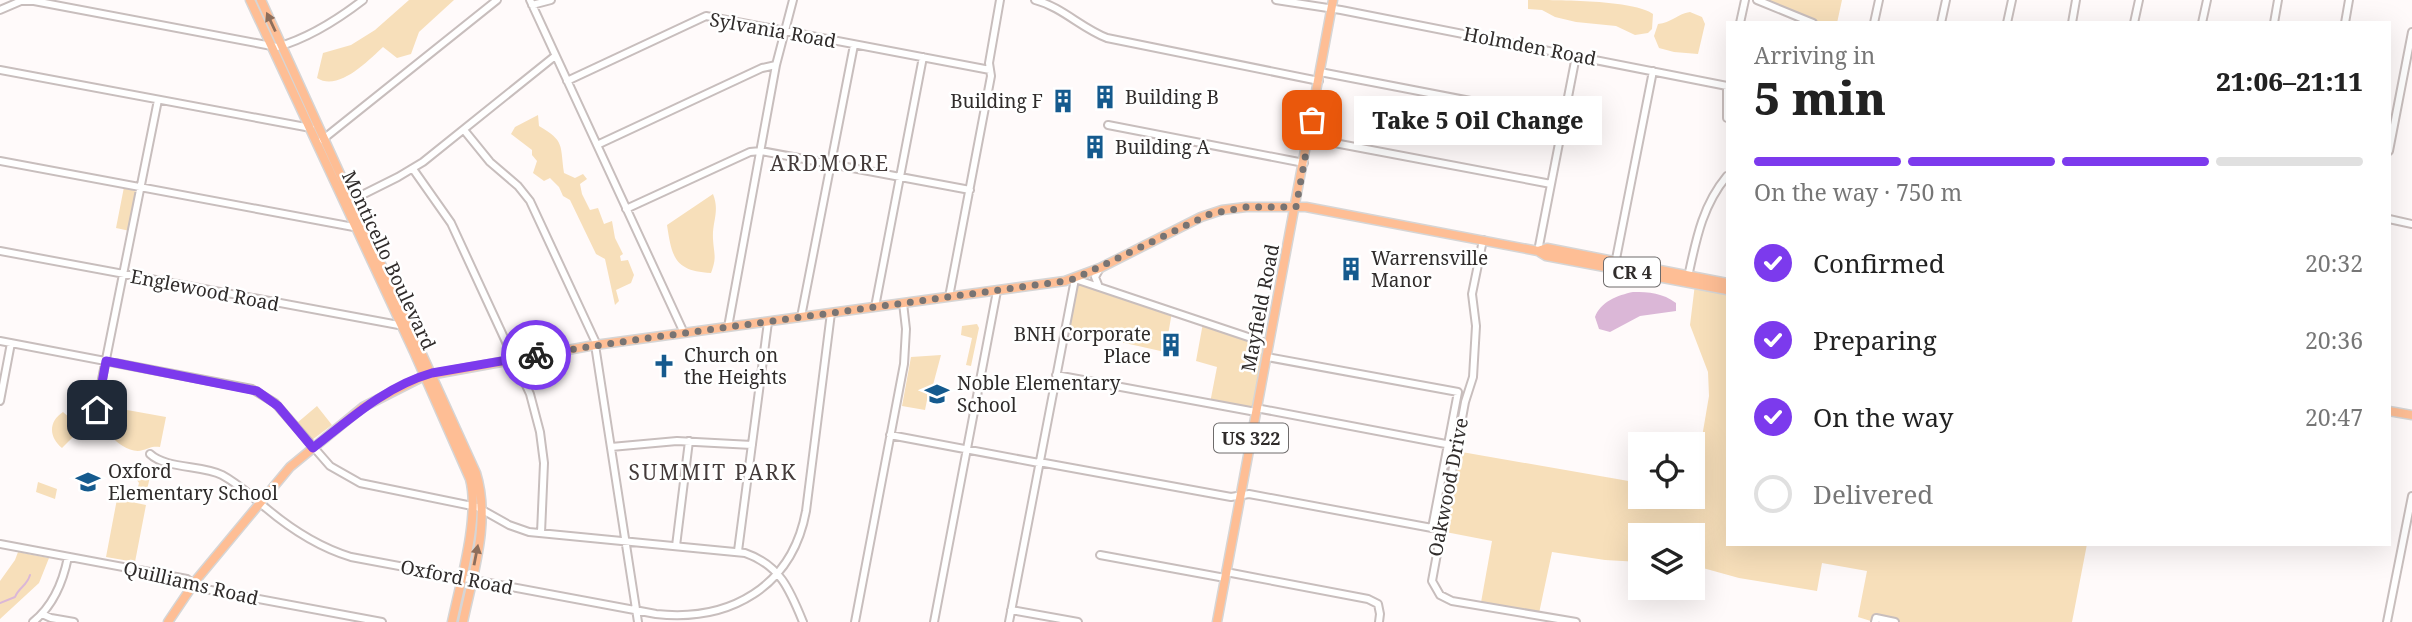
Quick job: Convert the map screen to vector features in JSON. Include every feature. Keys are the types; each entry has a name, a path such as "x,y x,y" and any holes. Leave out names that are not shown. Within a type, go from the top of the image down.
{"main road":[{"name":"Monticello Boulevard","path":"250,0 277,47 349,201 366,229 406,326"},
{"name":"Monticello Boulevard","path":"261,0 277,47"},
{"name":"Mayfield Road","path":"1217,622 1332,4"},
{"name":"Monticello Boulevard","path":"349,201 356,228 476,472 477,507 471,580 463,622"},
{"path":"168,622 193,584 284,474 363,407 428,375 596,345 1074,279 1210,214 1246,207 1296,207"},
{"name":"CR 4","path":"1296,207 1314,208 1483,240 1538,251 1545,256 1615,265 1688,279 1726,290"},
{"name":"CR 4","path":"1688,279 1726,283"},
{"path":"2391,411 2412,414"},
{"name":"Monticello Boulevard","path":"453,622 477,507"}],"street":[{"path":"0,10 20,1 34,1 277,47 314,33 363,0"},
{"path":"321,141 497,0"},
{"path":"551,0 531,2 684,333"},
{"path":"728,327 776,65 793,0"},
{"path":"949,297 992,76 989,63 1000,0"},
{"path":"1035,0 1059,9 1107,38 1564,118"},
{"name":"Holmden Road","path":"1276,0 1323,9 1332,4 1726,87"},
{"path":"1740,21 1745,0"},
{"path":"1756,0 1807,21"},
{"path":"1874,21 1879,0"},
{"path":"1941,21 1945,0"},
{"path":"2007,21 2012,0"},
{"path":"2072,21 2076,0"},
{"path":"2134,21 2139,0"},
{"path":"2202,21 2207,0"},
{"path":"2274,21 2278,0"},
{"path":"2345,21 2349,0"},
{"name":"Sylvania Road","path":"567,80 706,16 990,70"},
{"path":"2391,141 2412,32"},
{"path":"801,317 854,45"},
{"path":"1538,251 1576,55"},
{"path":"349,201 413,169 555,56"},
{"path":"875,307 923,57"},
{"path":"597,145 762,68 776,65"},
{"path":"0,70 315,127"},
{"path":"1615,265 1653,71"},
{"path":"99,414 96,406 158,100"},
{"path":"1108,125 1304,163"},
{"path":"464,130 490,162 518,186 533,206 596,345 638,622"},
{"path":"1308,138 1551,184"},
{"path":"626,209 750,152 761,151 970,190"},
{"path":"0,161 366,229"},
{"path":"413,169 451,223 515,359 534,407 541,441 544,488 541,533"},
{"path":"1688,279 1702,216 1726,177"},
{"path":"2391,219 2412,223"},
{"name":"Oakwood Drive","path":"1483,240 1472,294 1476,326 1474,372 1456,446 1432,574 1433,584 1438,593 1447,600 1576,622"},
{"name":"Englewood Road","path":"0,251 406,326"},
{"path":"1099,287 1095,276 1100,268"},
{"path":"1009,622 1074,279 1269,344"},
{"path":"934,622 997,291"},
{"path":"855,622 905,354 906,330 902,303"},
{"name":"Oxford Road","path":"150,454 157,460 218,473 299,534 335,552 359,559 636,611 682,617 719,612 756,594 778,574 795,549 804,524 831,313"},
{"path":"738,551 768,322"},
{"path":"0,341 257,391 278,406 335,470 360,483 477,507 516,529 738,551 763,561 778,574 792,593 803,622"},
{"path":"0,401 11,343"},
{"path":"890,435 1231,497 1249,494 1432,527 1458,392 1267,357"},
{"path":"1056,375 1456,446"},
{"path":"611,447 689,441 752,445"},
{"path":"676,545 689,441"},
{"path":"2387,622 2412,496"},
{"name":"Quilliams Road","path":"0,544 187,579 200,588 382,622"},
{"path":"1100,555 1368,599 1378,604 1379,622"},
{"path":"33,622 42,614 59,589 68,557"},
{"path":"1012,610 1078,622"},
{"path":"42,614 74,622"},
{"path":"1876,620 1895,622"}],"shaded area":[{"path":"409,0 454,0 419,32 411,54 397,58 383,47 361,67 343,78 325,81 317,78 323,53 351,45 375,30"},
{"path":"1528,0 1595,2 1644,9 1653,14 1652,29 1648,33 1635,35 1616,26 1576,22 1555,17 1542,10 1528,9"},
{"path":"1767,0 1842,0 1837,21 1817,21"},
{"path":"1690,12 1702,17 1705,24 1698,54 1659,48 1654,36 1658,24"},
{"path":"538,115 539,126 560,145 564,173 575,178 583,174 587,179 580,184 590,210 598,208 604,224 612,221 615,238 623,254 620,256 621,261 628,260 634,275 631,283 616,290 619,301 615,305 605,259 596,254 570,200 563,196 550,178 544,181 533,173 537,161 532,150 511,134 515,127"},
{"path":"124,187 137,192 130,231 116,228"},
{"path":"713,194 716,211 713,233 715,259 711,273 699,272 677,261 667,225"},
{"path":"1071,280 1172,312 1165,352 1062,329"},
{"path":"1695,284 1726,290 1726,546 2087,546 2072,622 1895,622 1876,618 1874,622 1858,617 1867,571 1822,563 1817,591 1739,578 1705,569 1705,523 1628,523 1628,561 1552,552 1538,618 1480,608 1492,541 1430,529 1448,444 1456,446 1456,451 1628,481 1628,509 1705,509 1705,432 1703,432 1709,396 1708,372 1690,325"},
{"path":"1633,292 1666,297 1676,303 1676,311 1640,316 1610,332 1599,329 1595,317 1601,307 1616,297"},
{"path":"1203,323 1269,344 1256,412 1210,403 1217,367 1196,361"},
{"path":"977,324 979,328 971,366 966,365 972,338 961,335 962,326"},
{"path":"941,355 933,385 930,385 925,410 902,406 911,357"},
{"path":"317,406 332,425 312,440 297,423"},
{"path":"116,408 166,417 160,447 134,451 114,439 111,436"},
{"path":"63,412 79,426 79,431 62,448 52,430 55,420"},
{"path":"139,470 151,472 147,490 143,494 137,491 139,483 134,476"},
{"path":"38,482 57,489 55,499 36,492"},
{"path":"117,499 146,505 135,562 106,557"},
{"path":"18,552 49,558 39,583 0,619 0,581"}],"waterway":[{"path":"0,603 15,597 30,575"}],"way so far":[{"path":"536,355 1074,279 1190,222 1222,210 1296,207 1312,120"}],"place":[{"name":"Building B","path":"1105,97"},
{"name":"Building F","path":"1063,101"},
{"name":"Take 5 Oil Change","path":"1312,120"},
{"name":"Building A","path":"1095,147"},
{"name":"Warrensville Manor","path":"1351,269"},
{"name":"BNH Corporate Place","path":"1171,345"},
{"name":"Church on the Heights","path":"664,366"},
{"name":"Noble Elementary School","path":"937,394"},
{"name":"Oxford Elementary School","path":"88,482"}],"district":[{"name":"ARDMORE","path":"830,163"},
{"name":"SUMMIT PARK","path":"713,472"}],"route":[{"path":"97,410 106,361 257,391 278,406 313,448 363,407 419,378 432,373 536,355"}]}
